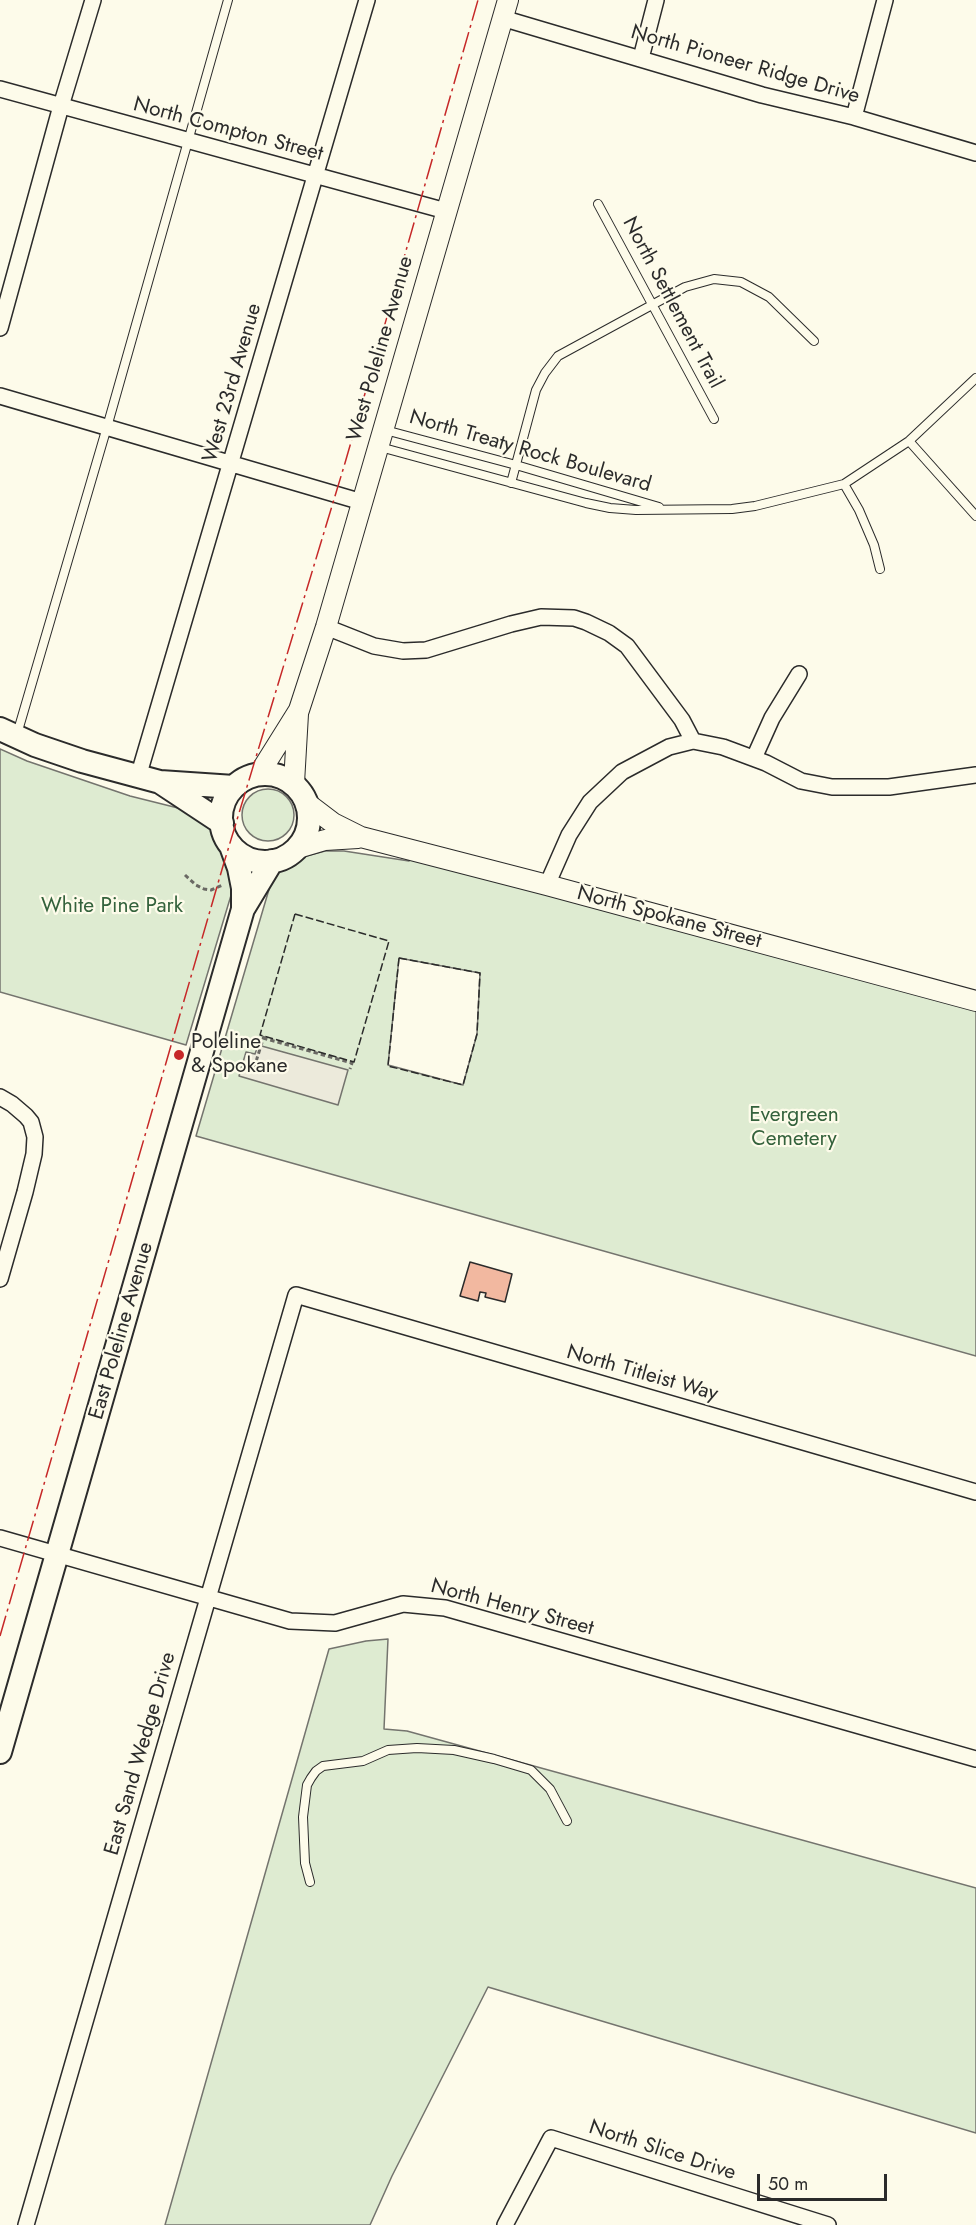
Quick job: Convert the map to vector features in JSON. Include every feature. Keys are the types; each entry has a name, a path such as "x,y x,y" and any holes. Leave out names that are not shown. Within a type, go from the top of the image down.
{"main road":[{"path":"8,733 82,761 160,783 234,787"},
{"path":"259,774 272,774 294,783 308,804 309,827 298,848 286,857 272,861 257,861 243,856 231,846 222,823 224,804 234,787 245,778 259,774"},
{"path":"160,783 222,823"},
{"name":"East Poleline Avenue","path":"231,846 243,888 243,909"},
{"name":"East Poleline Avenue","path":"0,1752 243,909 272,861"}],"street":[{"path":"0,328 61,106 93,0"},
{"name":"West 23rd Avenue","path":"138,777 367,0"},
{"path":"640,58 656,0"},
{"path":"854,117 885,0"},
{"name":"North Pioneer Ridge Drive","path":"505,9 640,58 762,95 854,117 976,153"},
{"name":"West Poleline Avenue","path":"259,774 299,710 326,627 505,9"},
{"name":"North Compton Street","path":"0,89 446,211"},
{"path":"0,396 363,502"},
{"path":"326,627 374,646 403,651 438,648 511,624 541,617 563,617 586,622 609,633 627,646 658,684 693,741"},
{"path":"754,758 772,718 799,674"},
{"name":"West Poleline Avenue","path":"294,783 299,710"},
{"path":"546,885 582,812 622,772 669,747 693,741 723,747 754,758 801,781 832,787 889,788 976,775"},
{"name":"North Spokane Street","path":"308,804 333,824 361,837 976,1001"},
{"name":"North Spokane Street","path":"298,848 325,840 361,837"},
{"path":"0,1097 12,1104 31,1122 35,1137 34,1154 0,1279"},
{"name":"North Titleist Way","path":"296,1295 976,1492"},
{"name":"East Sand Wedge Drive","path":"26,2225 296,1295"},
{"name":"North Henry Street","path":"0,1538 290,1621 335,1623 403,1604 445,1608 976,1759"},
{"name":"North Slice Drive","path":"506,2225 551,2138 828,2225"}],"lane":[{"path":"8,733 107,427 228,0"},
{"name":"North Settlement Trail","path":"598,204 714,419"},
{"path":"511,483 537,390 545,373 558,356 685,287 714,279 741,282 769,297 814,341"},
{"name":"North Treaty Rock Boulevard","path":"381,438 511,483 610,508 732,509 755,506 844,484 909,441 976,378"},
{"name":"North Treaty Rock Boulevard","path":"381,438 516,465 667,509"},
{"path":"909,441 976,516"},
{"path":"844,484 859,510 874,545 880,569"},
{"path":"310,1882 305,1863 303,1817 307,1785 311,1778 323,1766 363,1761 388,1750 454,1750 531,1770 550,1789 567,1821"}],"path":[{"path":"185,875 204,889 211,890 226,884"},
{"path":"254,1068 263,1037 352,1063 350,1069"},
{"path":"243,1038 261,1043"}],"green space":[{"name":"White Pine Park","path":"0,749 27,761 130,796 178,808 200,817 217,832 223,843 232,892 186,1045 0,992"},
{"path":"268,789 278,791 286,797 292,805 294,815 292,825 286,833 278,839 268,841 258,839 250,833 244,825 242,815 244,805 250,797 258,791"},
{"name":"Evergreen Cemetery","path":"325,851 344,851 409,861 412,851 976,1001 976,1356 196,1136 270,886 276,875 288,864","holes":["399,958 480,973 477,1034 463,1085 388,1065"]},
{"path":"388,1639 384,1729 407,1731 976,1888 976,2133 488,1987 392,2176 370,2225 165,2225 329,1649"}],"shaded area":[{"path":"258,1045 348,1070 338,1105 239,1076 246,1052 255,1054"}],"building":[{"path":"470,1262 512,1274 505,1302 485,1297 486,1293 480,1292 478,1301 460,1296"}],"fence":[{"path":"295,914 389,941 354,1062 260,1035 295,914"},
{"path":"399,958 480,973 477,1034 463,1085 388,1066 399,958"}],"power":[{"path":"0,1636 223,866 345,463 478,0"}],"place":[{"name":"Poleline & Spokane","path":"179,1055"}]}
